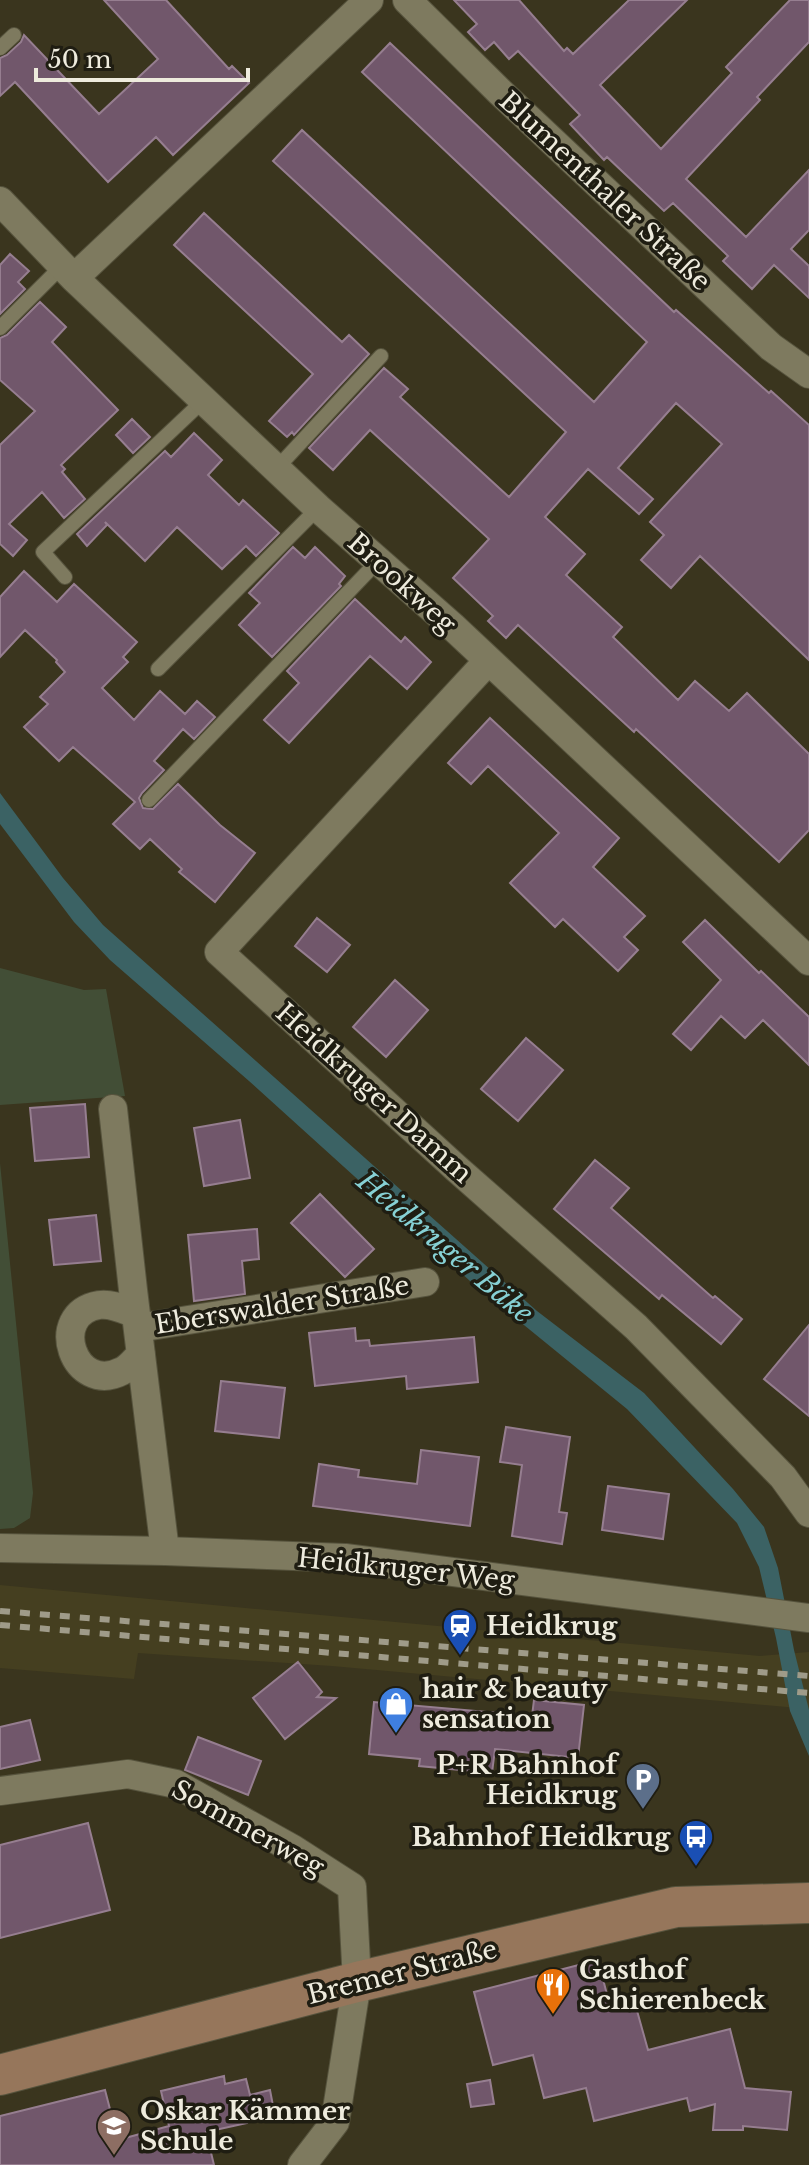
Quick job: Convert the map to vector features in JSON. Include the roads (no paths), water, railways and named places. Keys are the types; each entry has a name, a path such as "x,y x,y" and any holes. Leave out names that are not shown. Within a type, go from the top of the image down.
{"main road":[{"name":"Bremer Straße","path":"0,2075 357,1982 676,1907 809,1903"}],"street":[{"path":"68,272 369,0"},
{"name":"Blumenthaler Straße","path":"407,0 760,337 809,374"},
{"name":"Brookweg","path":"0,201 68,272 318,508 452,626 809,961"},
{"name":"Heidkruger Damm","path":"488,661 219,952 636,1327 783,1477 809,1513"},
{"name":"Eberswalder Straße","path":"113,1109 165,1551"},
{"name":"Eberswalder Straße","path":"139,1332 425,1282"},
{"name":"Heidkruger Weg","path":"0,1548 345,1558 809,1618"},
{"name":"Sommerweg","path":"0,1791 128,1774 176,1784 293,1849 352,1887 357,1982"},
{"path":"302,2165 335,2122 357,1982"}],"lane":[{"path":"0,48 14,35"},
{"path":"0,328 68,272"},
{"path":"277,468 381,356"},
{"path":"65,577 43,552 204,400"},
{"path":"158,669 318,508"},
{"path":"149,800 378,561"}],"water":[{"name":"Heidkruger Bäke","path":"0,793 63,878 103,925 537,1311 644,1393 733,1489 764,1527 778,1568 809,1710 809,1756 790,1711 759,1567 737,1523 627,1409 470,1281 110,960 74,922 0,824"}],"railway":[{"path":"0,1611 809,1676"},
{"path":"0,1625 809,1693"}],"place":[{"name":"Heidkrug","path":"460,1657"},
{"name":"hair & beauty sensation","path":"396,1735"},
{"name":"P+R Bahnhof Heidkrug","path":"643,1811"},
{"name":"Bahnhof Heidkrug","path":"696,1868"},
{"name":"Gasthof Schierenbeck","path":"553,2016"},
{"name":"Oskar Kämmer Schule","path":"114,2157"}]}
